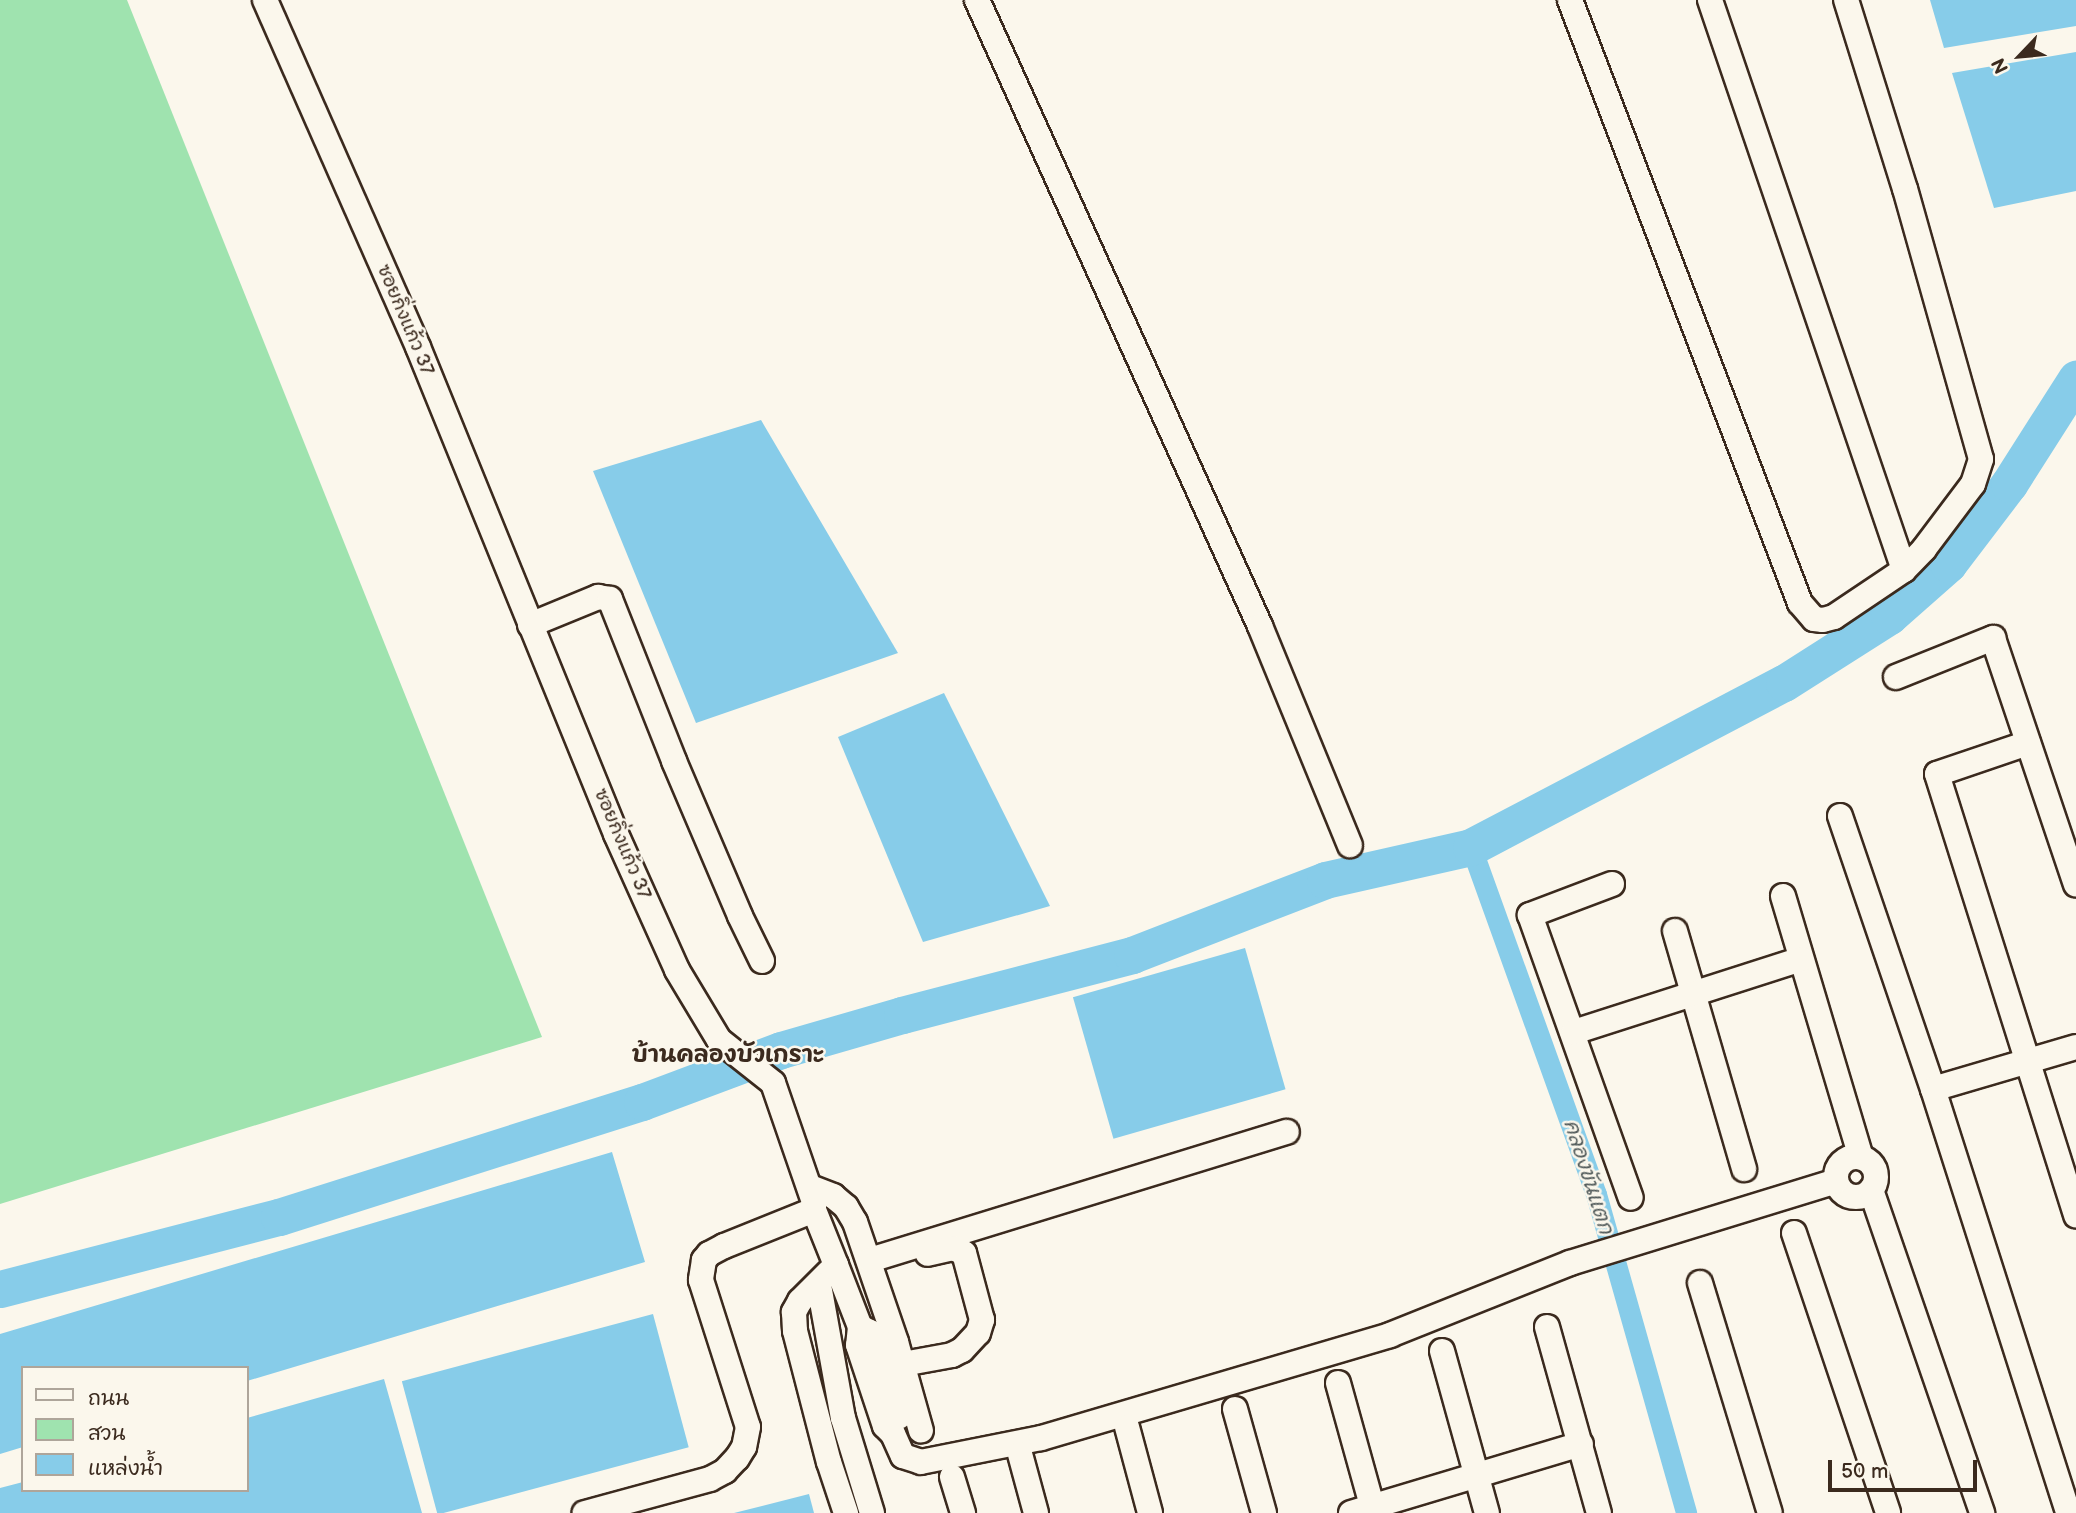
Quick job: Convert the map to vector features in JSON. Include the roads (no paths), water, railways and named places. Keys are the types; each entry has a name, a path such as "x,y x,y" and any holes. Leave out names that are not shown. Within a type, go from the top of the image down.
{"street":[{"name":"ซอยกิ่งแก้ว 37","path":"265,0 418,347 530,625 677,970 719,1040 773,1083 812,1199 860,1326"},
{"path":"977,0 1260,626 1350,845"},
{"path":"1570,0 1800,603 1814,619 1834,617 1904,570 1924,549 1973,484 1981,459 1905,189 1846,0"},
{"path":"1710,0 1904,570"},
{"path":"530,625 598,597 610,599 679,773 762,961"},
{"path":"1896,677 1993,638 2076,884"},
{"path":"2028,743 1937,774 2076,1216"},
{"path":"1840,816 1933,1089 2068,1513"},
{"path":"1612,884 1530,915 1574,1032 1631,1198"},
{"path":"1783,896 1861,1158 1875,1171 1871,1190 1983,1513"},
{"path":"1675,931 1744,1169"},
{"path":"1574,1032 1801,959"},
{"path":"1933,1089 2076,1047"},
{"path":"872,1264 1287,1132"},
{"path":"1836,1181 1842,1163 1861,1158"},
{"path":"1836,1181 1848,1195 1861,1196 1871,1190"},
{"path":"872,1264 953,1248 964,1253 982,1320 978,1333 971,1342 952,1355 892,1350 860,1326 858,1341 862,1357 885,1426 895,1437 903,1456 921,1462 1041,1438 1390,1335 1570,1263 1836,1181"},
{"path":"585,1513 710,1479 725,1471 737,1458 744,1447 748,1427 701,1280 704,1260 724,1246 812,1199 833,1196 846,1207 872,1264 892,1350 921,1431"},
{"path":"1794,1233 1888,1513"},
{"path":"836,1265 800,1301 794,1312 795,1331 819,1424 872,1513"},
{"path":"1700,1283 1770,1513"},
{"path":"819,1284 844,1418 841,1459 846,1513"},
{"path":"1547,1327 1599,1513"},
{"path":"892,1350 900,1421 895,1437"},
{"path":"1442,1351 1487,1513"},
{"path":"1338,1383 1366,1511 1581,1444"},
{"path":"1236,1409 1264,1513"},
{"path":"819,1424 844,1418"},
{"path":"1127,1427 1150,1513"},
{"path":"1020,1454 1036,1513"},
{"path":"952,1477 963,1513"}],"water":[{"path":"1930,0 2076,0 2076,26 1944,48"},
{"path":"2076,52 2076,191 1994,208 1952,73"},
{"path":"761,420 898,653 696,723 593,471"},
{"path":"944,693 1050,906 923,942 838,737"},
{"path":"1245,948 1286,1089 1113,1139 1073,997"},
{"path":"612,1152 645,1262 248,1381 248,1366 21,1366 21,1448 0,1454 0,1334"},
{"path":"653,1314 689,1447 437,1513 402,1381"},
{"path":"384,1379 422,1513 0,1513 0,1488 21,1483 21,1492 248,1492 248,1418"},
{"path":"809,1494 814,1513 734,1513"}],"waterway":[{"path":"0,1289 279,1217 642,1102 781,1050 902,1015 1132,955 1325,880 1471,847 1784,683 1889,616 1948,564 2009,484 2076,379"},
{"name":"คลองขันแตก","path":"1471,847 1596,1194 1686,1513"}],"district":[{"name":"บ้านคลองบัวเกราะ","path":"728,1055"}]}
